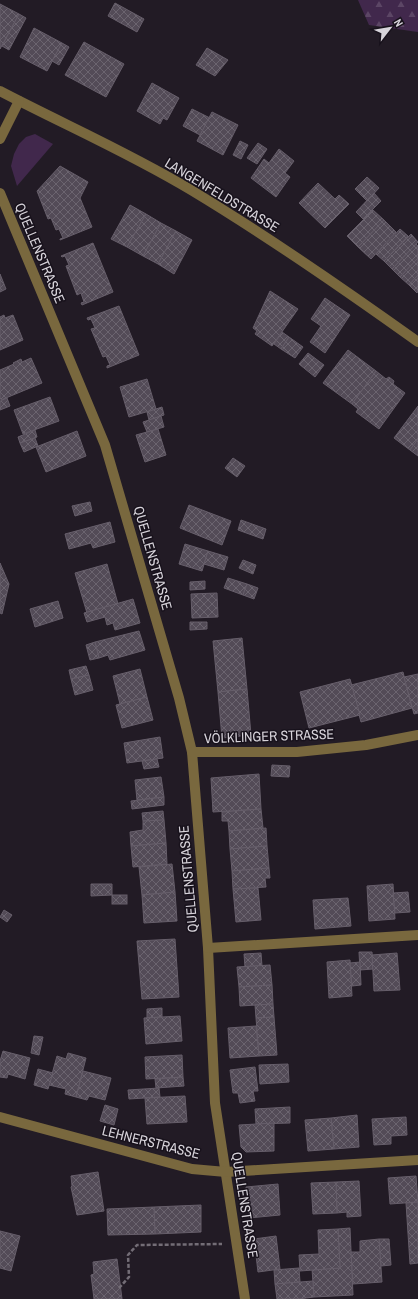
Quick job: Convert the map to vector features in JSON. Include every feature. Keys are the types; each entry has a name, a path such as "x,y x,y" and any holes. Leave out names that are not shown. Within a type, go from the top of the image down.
{"street":[{"name":"LANGENFELDSTRASSE","path":"0,91 90,135 190,189 264,234 418,342"},
{"path":"0,139 19,101"},
{"name":"QUELLENSTRASSE","path":"0,193 105,445 179,698 192,752 208,948 215,1104 245,1299"},
{"name":"VÖLKLINGER STRASSE","path":"192,752 297,752 366,745 418,735"},
{"name":"QUELLENSTRASSE","path":"208,948 418,935"},
{"name":"LEHNERSTRASSE","path":"0,1117 192,1169 226,1172 418,1160"}],"path":[{"path":"120,1288 130,1277 128,1255 137,1245 237,1244"}],"green space":[{"path":"358,0 418,0 418,32 369,25"},
{"path":"35,134 53,144 17,186 11,166 14,154 19,144 26,137"}],"building":[{"path":"115,3 144,19 137,32 108,16"},
{"path":"0,4 19,14 0,49"},
{"path":"19,14 26,18 9,50 2,46"},
{"path":"34,28 62,43 47,71 20,57"},
{"path":"84,42 124,64 106,97 65,75"},
{"path":"62,43 69,47 59,65 52,61"},
{"path":"207,48 228,60 215,76 196,65"},
{"path":"152,83 179,98 167,120 163,118 160,124 137,111"},
{"path":"192,109 210,118 200,135 183,126"},
{"path":"212,112 238,125 223,155 197,141"},
{"path":"240,141 248,145 241,159 233,155"},
{"path":"258,143 267,149 257,164 247,158"},
{"path":"279,149 294,161 285,173 290,177 276,197 251,178 264,159 269,163"},
{"path":"60,166 88,182 80,198 92,227 60,240 63,238 59,229 56,230 51,218 48,219 37,191"},
{"path":"367,177 379,188 367,201 355,189"},
{"path":"318,183 335,199 339,195 349,204 325,228 299,203"},
{"path":"374,193 381,201 363,219 356,212"},
{"path":"130,205 146,214 127,247 111,239"},
{"path":"373,210 384,220 358,247 347,236"},
{"path":"146,214 161,223 143,256 127,247"},
{"path":"384,220 396,232 371,259 358,247"},
{"path":"161,223 176,231 158,264 143,256"},
{"path":"400,229 408,236 384,261 376,254"},
{"path":"176,231 192,240 174,274 158,264"},
{"path":"411,234 418,242 392,269 384,261"},
{"path":"93,243 113,292 82,305 81,303 84,302 81,293 77,295 66,266 69,265 65,256 61,256"},
{"path":"416,244 418,246 418,258 400,277 392,269"},
{"path":"418,258 418,275 409,285 400,277"},
{"path":"0,274 6,289 0,292"},
{"path":"418,275 418,291 417,293 409,285"},
{"path":"270,291 298,309 272,346 255,334 257,331 253,328"},
{"path":"325,298 350,315 325,353 310,342 321,326 311,319"},
{"path":"119,306 139,355 107,368 107,366 110,365 106,356 103,357 91,329 95,328 91,319 88,320 87,318"},
{"path":"4,315 5,318 13,315 23,340 0,350 0,317"},
{"path":"282,332 289,337 281,349 274,344"},
{"path":"289,337 303,347 295,358 281,349"},
{"path":"348,350 376,371 352,404 323,383"},
{"path":"308,353 324,365 315,377 299,364"},
{"path":"31,358 42,383 1,400 0,370 21,359 22,362"},
{"path":"376,371 386,379 389,377 394,381 393,384 405,393 379,429 356,412 358,409 352,404"},
{"path":"147,379 156,409 129,417 120,387"},
{"path":"50,397 59,421 23,434 14,410"},
{"path":"7,398 10,406 0,410 0,401"},
{"path":"418,406 418,439 410,450 394,438"},
{"path":"162,407 164,415 149,420 147,412"},
{"path":"161,416 164,427 147,432 143,422"},
{"path":"158,429 166,455 145,462 136,435"},
{"path":"35,430 37,437 20,443 18,437"},
{"path":"77,431 86,456 46,472 36,447"},
{"path":"35,438 38,446 24,452 20,443"},
{"path":"418,439 418,456 410,450"},
{"path":"233,458 245,466 237,477 225,468"},
{"path":"90,502 92,511 75,516 72,506"},
{"path":"189,505 231,521 222,545 180,528"},
{"path":"241,520 266,529 263,539 238,530"},
{"path":"110,522 115,542 93,548 91,543 69,549 65,534"},
{"path":"185,544 208,551 202,571 179,564"},
{"path":"208,551 228,557 224,570 204,564"},
{"path":"243,560 256,565 253,574 239,568"},
{"path":"0,563 9,584 2,614 0,613"},
{"path":"107,564 118,604 87,613 75,573"},
{"path":"228,578 247,584 243,595 224,588"},
{"path":"205,581 205,589 190,590 190,582"},
{"path":"247,584 258,588 254,599 243,595"},
{"path":"217,593 218,617 192,618 191,594"},
{"path":"133,599 140,623 115,630 113,623 107,625 105,617 87,622 84,613"},
{"path":"58,601 63,618 35,627 30,609"},
{"path":"190,622 207,622 207,629 190,630"},
{"path":"139,631 145,650 110,660 108,655 99,658 95,642"},
{"path":"242,638 247,689 218,692 213,641"},
{"path":"95,642 99,658 90,660 86,645"},
{"path":"86,666 89,675 71,679 69,670"},
{"path":"140,669 147,697 120,704 113,676"},
{"path":"403,672 412,708 361,722 351,685"},
{"path":"418,674 418,713 414,714 404,677"},
{"path":"89,675 93,690 75,695 71,679"},
{"path":"350,679 360,715 309,728 300,692"},
{"path":"247,689 251,735 222,738 218,692"},
{"path":"147,697 153,720 122,728 116,705"},
{"path":"160,737 163,758 127,763 124,743"},
{"path":"157,759 159,767 144,769 142,761"},
{"path":"272,765 290,766 289,777 271,776"},
{"path":"259,774 261,809 213,812 211,778"},
{"path":"161,777 164,797 137,800 135,780"},
{"path":"164,797 164,805 132,809 131,801"},
{"path":"261,809 263,828 229,831 228,821 222,821 222,812"},
{"path":"163,811 164,820 143,821 142,813"},
{"path":"164,820 166,843 131,846 130,832 143,830 143,821"},
{"path":"266,828 267,846 230,849 229,831"},
{"path":"166,843 167,864 133,867 131,846"},
{"path":"267,846 269,868 232,871 230,849"},
{"path":"172,864 175,892 142,895 139,867"},
{"path":"269,868 270,878 265,878 266,887 233,889 232,871"},
{"path":"91,884 112,884 112,895 91,896"},
{"path":"393,884 395,919 369,921 367,886"},
{"path":"258,888 261,920 236,922 233,889"},
{"path":"175,892 177,921 144,923 142,895"},
{"path":"408,892 410,912 395,913 393,893"},
{"path":"112,895 127,895 127,904 112,904"},
{"path":"348,898 351,926 315,929 313,900"},
{"path":"4,910 12,915 7,922 0,917"},
{"path":"175,939 179,997 142,999 137,941"},
{"path":"359,952 372,952 373,969 360,970"},
{"path":"261,953 262,966 245,967 244,954"},
{"path":"397,953 400,990 374,991 372,955"},
{"path":"350,960 352,996 329,998 327,962"},
{"path":"360,962 361,985 352,986 350,963"},
{"path":"270,965 272,985 239,987 237,967"},
{"path":"272,985 273,1004 240,1006 239,987"},
{"path":"273,1004 274,1017 256,1018 255,1005"},
{"path":"162,1008 162,1017 147,1018 147,1009"},
{"path":"180,1016 182,1041 146,1044 144,1018"},
{"path":"274,1017 277,1055 259,1056 256,1018"},
{"path":"256,1026 259,1056 230,1058 228,1028"},
{"path":"34,1036 43,1037 39,1055 31,1053"},
{"path":"3,1051 30,1058 25,1079 8,1074 7,1078 0,1077 0,1061"},
{"path":"68,1053 86,1058 76,1097 65,1094 66,1089 49,1085 57,1056 66,1059"},
{"path":"182,1055 183,1077 146,1079 145,1057"},
{"path":"288,1064 289,1082 260,1084 259,1065"},
{"path":"255,1067 258,1091 253,1091 255,1101 240,1103 238,1093 233,1093 230,1070"},
{"path":"38,1069 53,1073 48,1089 34,1085"},
{"path":"83,1071 111,1078 105,1100 89,1096 87,1100 76,1097"},
{"path":"183,1077 184,1086 156,1088 155,1079"},
{"path":"159,1088 160,1097 129,1099 128,1090"},
{"path":"185,1096 187,1122 147,1124 145,1098"},
{"path":"105,1105 118,1109 114,1125 100,1121"},
{"path":"290,1107 290,1123 256,1124 255,1109"},
{"path":"357,1115 359,1147 334,1149 331,1118"},
{"path":"406,1117 407,1135 391,1136 391,1144 374,1145 372,1119"},
{"path":"331,1118 334,1149 308,1151 305,1120"},
{"path":"274,1123 274,1151 246,1152 241,1147 239,1125"},
{"path":"98,1172 104,1211 77,1215 71,1187 71,1176"},
{"path":"416,1176 418,1202 390,1204 388,1178"},
{"path":"359,1181 361,1216 347,1217 347,1212 337,1213 336,1182"},
{"path":"336,1182 337,1213 313,1214 311,1183"},
{"path":"278,1184 280,1215 249,1218 246,1187"},
{"path":"418,1202 418,1263 410,1264 406,1203"},
{"path":"201,1205 201,1232 155,1234 154,1207"},
{"path":"154,1207 155,1234 108,1235 107,1209"},
{"path":"350,1228 353,1295 314,1297 312,1269 340,1268 338,1229"},
{"path":"338,1229 340,1268 300,1271 299,1255 319,1254 318,1230"},
{"path":"0,1231 20,1236 11,1271 0,1268"},
{"path":"276,1236 280,1269 258,1272 254,1239"},
{"path":"379,1239 389,1239 391,1265 381,1266"},
{"path":"379,1239 382,1282 353,1284 351,1252 360,1252 360,1241"},
{"path":"117,1259 122,1299 94,1299 91,1275 94,1274 93,1262"},
{"path":"299,1268 300,1282 275,1284 274,1270"},
{"path":"313,1281 314,1297 277,1299 275,1284"}]}
